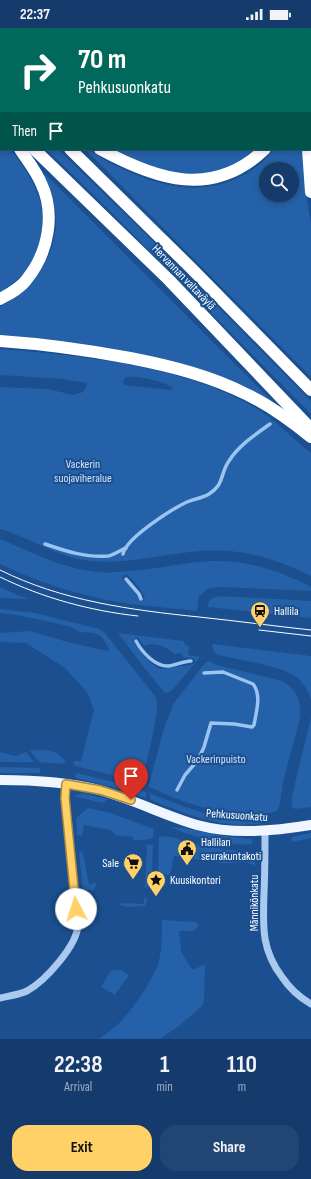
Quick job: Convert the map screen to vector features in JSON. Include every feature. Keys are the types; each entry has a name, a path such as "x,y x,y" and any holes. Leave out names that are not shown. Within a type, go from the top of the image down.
{"highway":[{"path":"0,299 11,293 27,280 37,265 49,226 48,204 42,184 21,150"},
{"name":"Hervannan valtaväylä","path":"35,150 169,280 311,429"},
{"name":"Hervannan valtaväylä","path":"71,150 191,268 311,390"},
{"path":"102,150 117,159 159,175 178,179 202,180 217,178 232,173 257,157 264,150"},
{"path":"308,150 311,192"},
{"path":"0,341 77,349 190,371 223,383 262,402 289,419 311,438"}],"main road":[{"name":"Pehkusuonkatu","path":"0,780 66,784 100,790 198,825 227,830 265,832 311,825"}],"street":[{"path":"0,998 18,994 38,983 57,963 77,934 78,924 65,798 66,784"},
{"name":"Männikönkatu","path":"265,832 263,921 270,959 276,970 299,997 311,1004"}],"green space":[{"path":"0,150 11,150 25,170 36,190 40,201 43,225 36,257 32,264 20,278 0,293"},
{"path":"47,150 59,150 155,243 311,401 311,414 111,212"},
{"path":"86,150 144,178 158,183 188,188 218,185 247,173 259,165 259,202 299,202 299,162 262,162 273,150 303,150 307,201 311,224 311,377"},
{"path":"115,150 257,150 222,171 198,175 172,173 147,166"},
{"path":"45,174 275,404 229,381 0,336 0,307 23,291 33,280 42,269 53,243 56,229 55,205 44,177"},
{"name":"Vackerin suojaviheralue","path":"0,349 66,355 136,366 170,374 203,384 234,396 262,412 311,453 311,576 279,562 233,551 200,551 114,562 91,561 56,552 0,529 0,387 48,389 73,395 83,392 87,383 63,379 0,375","holes":["126,377 157,381 173,388 171,390 124,385 123,381"]},
{"path":"0,539 49,560 73,568 104,572 149,569 196,562 238,562 276,571 311,587 311,591 221,587 209,588 199,596 197,611 141,605 100,598 53,586 0,564","holes":["125,574 136,584 145,597 142,601 123,580 122,578"]},
{"path":"0,587 27,598 27,599 0,598"},
{"path":"220,596 311,601 311,618 208,607 210,600"},
{"path":"0,609 35,613 99,629 104,632 156,699 157,713 154,731 147,760 141,774 131,779 127,779 75,766 73,761 81,761 94,710 87,692 65,668 26,643 0,642 0,633 30,631 71,643 108,651 109,649 102,637 94,633 80,632 71,627 51,622 0,613"},
{"path":"118,633 184,641 185,645 189,646 188,655 200,657 195,663 175,687 170,692 165,693","holes":["136,637 144,646 156,644 175,654 180,653 183,656 181,657 193,658 195,663 191,665 160,669 148,660 133,641"]},
{"path":"213,644 311,656 311,700 304,686 299,680 286,671 218,655 212,647"},
{"name":"Vackerinpuisto","path":"209,661 217,665 282,681 295,692 300,707 300,719 283,782 280,804 277,811 253,814 213,810 187,803 150,787 149,785 164,728 174,703 205,663"},
{"path":"311,717 311,807 295,809 292,807 292,796"},
{"path":"30,751 52,751 60,755 66,763 39,762"},
{"path":"0,752 16,756 26,752 34,762 0,762"},
{"path":"0,767 40,768 40,773 0,773"},
{"path":"77,773 146,792 146,798 113,787 76,778 75,776"},
{"path":"82,793 107,800 102,803 74,796"},
{"path":"150,793 205,813 232,819 263,821 263,823 249,825 221,823 207,820 153,801 150,799"},
{"path":"88,808 111,813 154,829 153,838 133,840 133,837 115,835 111,830 84,825 82,836 77,835 76,818"},
{"path":"171,827 253,840 252,844 243,845 222,843 200,838"},
{"path":"311,833 311,838 292,842 292,837"},
{"path":"163,836 176,838 188,844 187,855 185,857 174,856 170,875 158,873 159,837"},
{"path":"147,844 153,845 152,872 148,872 147,888 145,887"},
{"path":"198,845 243,852 252,857 255,866 241,862 217,862 197,849 196,846"},
{"path":"196,848 211,860 212,862 193,859"},
{"path":"81,852 83,853 89,884 97,883 94,890 83,890 79,854"},
{"path":"144,898 147,898 145,906 127,907 120,905 122,903 144,904"},
{"path":"162,920 195,922 198,924 198,927 193,931 179,931 181,951 192,970 204,965 205,966 204,999 202,1006 179,1026 160,1039 99,1039 117,1025 128,1013 144,992 157,968 162,941"},
{"path":"114,970 122,970 129,975 115,995 101,987 110,972"}],"waterway":[{"path":"123,554 126,547 132,540 161,517 187,502 207,495 214,490 220,482 226,465 237,450 270,424"},
{"path":"45,544 92,556 108,556 126,548"},
{"path":"126,579 139,594 141,599"},
{"path":"136,641 145,654 164,666 191,661"},
{"path":"177,790 185,775 198,760 204,747 211,723 234,724 252,727 254,725 258,698 256,688 253,684 223,672 204,673"}],"tram line":[{"path":"0,570 24,581 72,597 122,607 311,630"},
{"path":"0,577 33,591 85,607 138,616"},
{"path":"259,630 311,636"}],"place":[{"name":"Hallila","path":"260,628"},
{"name":"Hallilan seurakuntakoti","path":"187,866"},
{"name":"Sale","path":"133,880"},
{"name":"Kuusikontori","path":"156,897"}],"route":[{"path":"76,909 65,798 66,784 100,790 131,800"}]}
